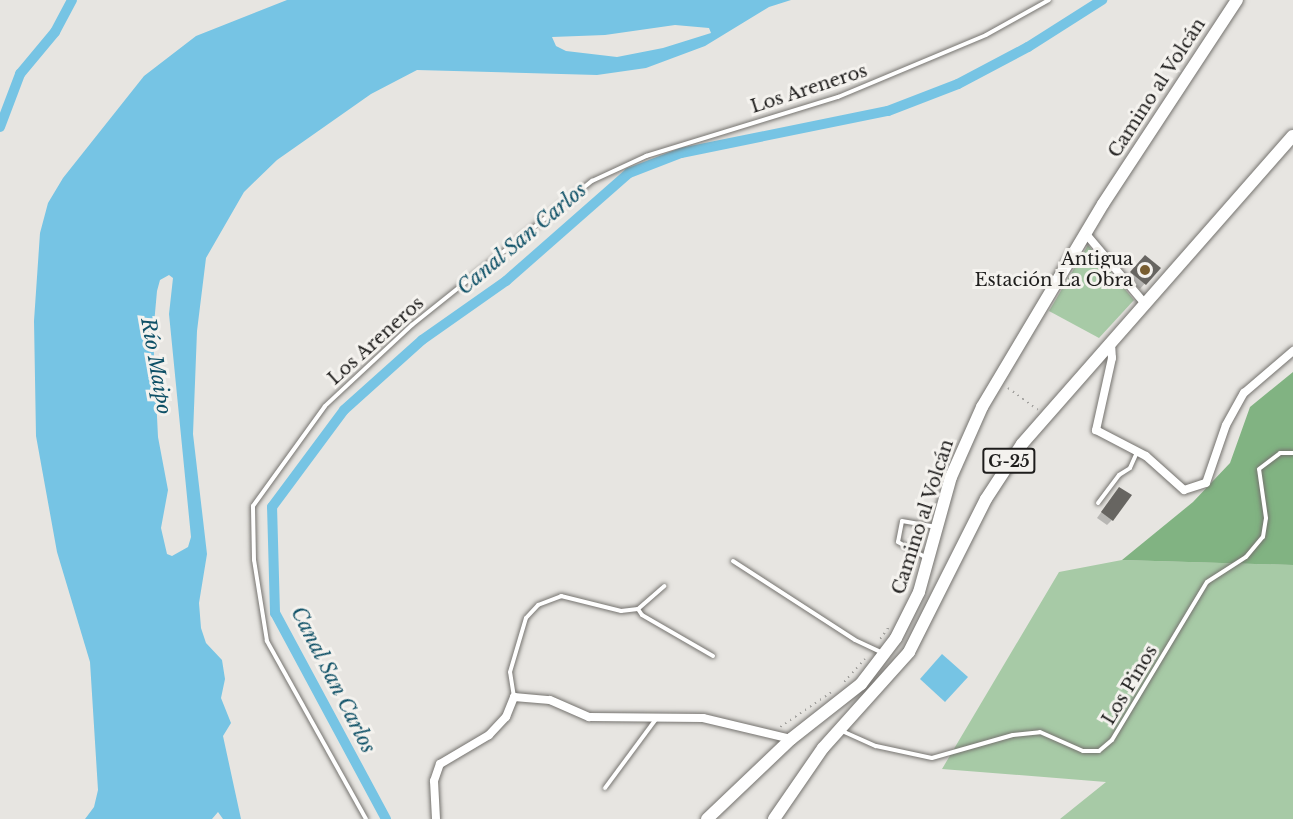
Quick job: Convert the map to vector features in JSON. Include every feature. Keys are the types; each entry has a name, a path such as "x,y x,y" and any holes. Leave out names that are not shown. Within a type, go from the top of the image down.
{"main road":[{"name":"Camino al Volcán","path":"707,819 791,739 847,697 886,654 913,607 960,452 998,380 1086,234 1237,0"},
{"name":"G-25","path":"774,819 807,767 886,682 909,652 997,480 1047,416 1293,136"}],"street":[{"path":"1086,234 1146,305"},
{"path":"1111,344 1112,358 1096,430 1137,451 1184,490 1206,483 1226,425 1244,393 1293,351"},
{"path":"436,819 434,781 440,764 489,735 506,717 514,696 550,700 589,717 703,718 758,729 771,737 791,739"}],"lane":[{"name":"Los Areneros","path":"366,819 267,641 254,560 253,506 325,406 412,325 592,181 646,156 838,97 986,35 1049,0"},
{"path":"1098,503 1119,475 1130,468 1137,451"},
{"name":"Los Pinos","path":"839,730 876,746 932,758 1013,735 1040,732 1083,751 1099,751 1112,740 1207,582 1246,556 1263,537 1266,518 1258,469 1280,453 1293,453"},
{"path":"928,561 897,539 902,521 937,527"},
{"path":"733,561 886,654"},
{"path":"514,696 510,672 526,618 538,605 561,596 621,611 638,609 664,586"},
{"path":"638,609 642,615 713,656"},
{"path":"605,788 656,719"}],"path":[{"path":"998,380 1047,416"},
{"path":"771,737 838,687 890,625"}],"green space":[{"path":"1088,245 1134,300 1099,338 1049,311"},
{"path":"1293,372 1293,565 1122,560 1193,502 1230,463 1250,407"},
{"path":"1122,560 1293,565 1293,819 1060,819 1106,782 942,769 1059,572"}],"water":[{"path":"287,0 791,0 769,7 705,46 646,68 597,75 417,70 371,94 277,160 244,192 206,258 197,331 193,434 207,554 199,603 201,628 206,643 222,660 225,679 221,698 231,723 223,736 241,819 223,819 218,812 212,819 85,819 94,807 98,790 90,662 57,552 36,436 34,321 40,233 48,203 63,178 144,76 196,36","holes":["675,25 709,28 711,33 663,48 617,57 566,51 556,46 552,37 605,35","169,275 173,278 169,314 191,537 188,547 172,556 167,554 161,528 168,490 158,437 153,335 157,291 160,280"]},
{"path":"942,654 968,677 945,702 920,679"}],"building":[{"name":"Antigua Estación La Obra","path":"1145,255 1161,268 1146,285 1130,272"},
{"path":"1119,487 1132,495 1113,521 1101,512"}],"waterway":[{"path":"0,127 20,74 55,32 72,0"},
{"name":"Canal San Carlos","path":"386,819 275,613 272,507 344,410 422,340 506,281 629,173 681,153 888,111 958,84 1028,47 1102,0"}],"place":[{"name":"Antigua Estación La Obra","path":"1145,270"}],"water label":[{"name":"Río Maipo","path":"156,366"}]}
